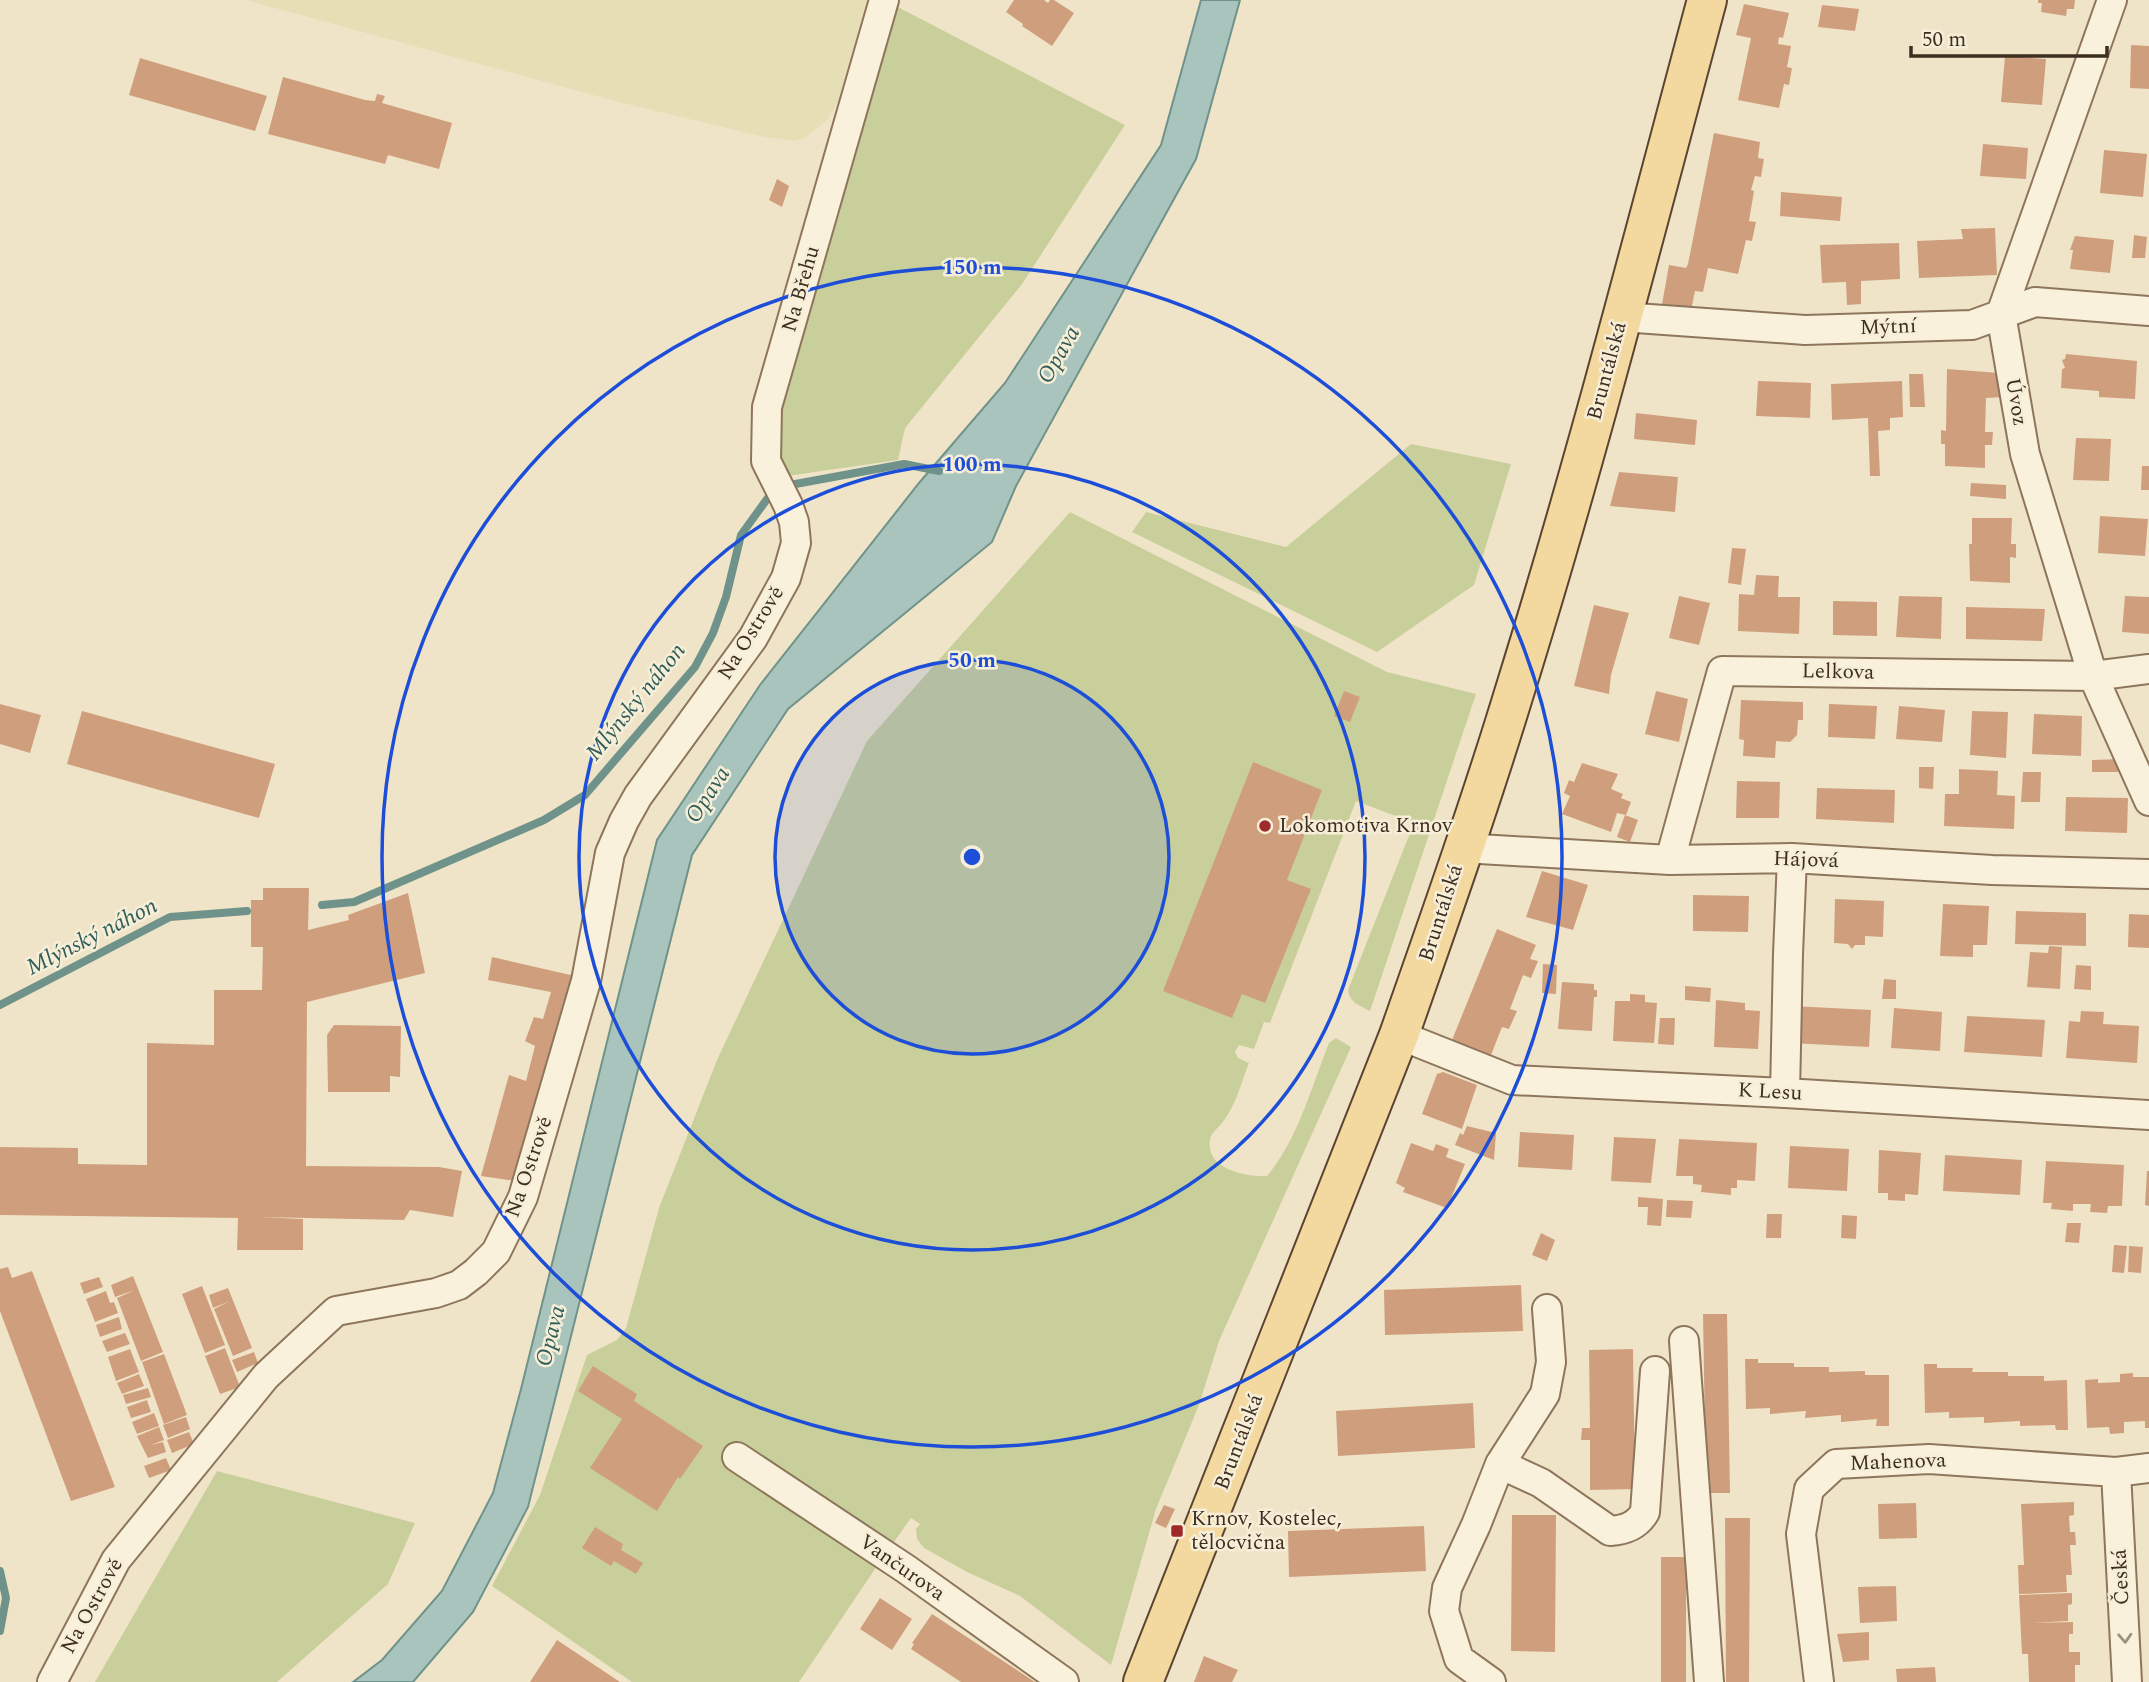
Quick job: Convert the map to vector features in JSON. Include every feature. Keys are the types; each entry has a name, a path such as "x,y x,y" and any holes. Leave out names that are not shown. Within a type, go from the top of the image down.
{"main road":[{"name":"Bruntálská","path":"1143,1682 1399,1035 1462,848 1526,654 1622,317 1707,0"}],"street":[{"name":"Na Břehu","path":"786,578 796,543 794,522 766,461 767,407 884,0"},
{"name":"Úvoz","path":"2112,0 2001,314 2025,454 2093,676 2149,801"},
{"name":"Mýtní","path":"1622,317 1805,330 1972,325 2035,302 2149,311"},
{"name":"Na Ostrově","path":"52,1682 116,1560 266,1376 337,1311 436,1293 459,1285 496,1252 523,1197 586,981 610,853 638,796 753,638 786,578"},
{"name":"Lelkova","path":"1670,860 1722,671 2093,676 2149,669"},
{"name":"Hájová","path":"1462,848 1670,860 1792,858 1992,870 2149,874"},
{"path":"1786,1093 1792,858"},
{"name":"K Lesu","path":"1399,1035 1512,1080 2149,1115"},
{"path":"1491,1682 1459,1659 1444,1611 1447,1588 1500,1464 1545,1394 1551,1362 1547,1309"},
{"path":"1684,1341 1709,1682"},
{"path":"1500,1464 1541,1483 1610,1531 1633,1525 1645,1512 1655,1371"},
{"name":"Vančurova","path":"737,1457 906,1569 1064,1682"},
{"name":"Mahenova","path":"1819,1682 1801,1534 1810,1489 1836,1464 1929,1459 2116,1472 2149,1468"},
{"name":"Česká","path":"2116,1472 2127,1682"}],"shaded area":[{"path":"246,0 867,0 837,104 827,120 805,138 795,141 764,137 615,101"}],"green space":[{"path":"894,5 1125,125 1022,284 905,428 898,460 780,477 774,413"},
{"path":"1411,444 1511,464 1474,585 1377,652 1132,532 1146,512 1286,547"},
{"path":"1070,512 1387,672 1476,694 1370,1011 1353,1001 1348,990 1414,823 1356,801 1270,1023 1264,1022 1254,1049 1239,1045 1235,1052 1238,1058 1249,1063 1231,1109 1211,1137 1210,1150 1214,1158 1239,1173 1267,1176 1278,1162 1295,1130 1329,1043 1336,1038 1351,1047 1219,1341 1199,1405 1156,1509 1111,1665 1020,1596 967,1572 924,1548 917,1539 916,1529 920,1524 911,1518 799,1682 632,1682 492,1586 540,1495 587,1355 617,1340 626,1328 659,1208 717,1060 867,741"},
{"path":"217,1471 415,1523 388,1584 277,1682 95,1682"}],"water":[{"name":"Opava","path":"1201,0 1240,0 1196,159 1016,486 992,542 788,709 692,855 528,1507 473,1612 413,1682 353,1682 382,1660 442,1591 493,1493 657,840 760,685 919,483 1005,383 1161,145"}],"building":[{"path":"1014,0 1044,0 1048,3 1054,0 1074,13 1052,46 1006,12"},
{"path":"2038,0 2075,0 2074,9 2067,9 2066,16 2041,12 2042,3 2038,3"},
{"path":"1744,4 1789,13 1783,38 1779,37 1778,44 1791,46 1787,67 1792,68 1789,85 1784,84 1779,108 1738,100 1751,38 1736,35"},
{"path":"1822,5 1859,9 1855,31 1818,27"},
{"path":"2131,45 2149,46 2149,89 2130,88"},
{"path":"2005,56 2046,59 2042,105 2001,102"},
{"path":"140,58 267,96 255,131 129,95"},
{"path":"283,77 365,100 375,101 377,94 385,96 382,103 452,123 439,169 388,155 385,164 268,134"},
{"path":"1714,133 1760,142 1758,158 1764,159 1761,177 1755,176 1751,190 1754,191 1749,221 1756,222 1752,241 1746,240 1738,274 1708,268 1703,292 1695,291 1690,315 1661,310 1669,265 1686,268 1688,264"},
{"path":"1983,144 2028,148 2026,179 1980,176"},
{"path":"2104,150 2147,154 2143,197 2100,193"},
{"path":"777,179 789,186 782,207 769,200"},
{"path":"1781,192 1842,197 1840,221 1780,216"},
{"path":"1995,228 1997,275 1919,278 1917,241 1963,239 1961,229"},
{"path":"2134,235 2147,237 2145,258 2132,258"},
{"path":"2075,236 2114,240 2110,273 2070,269 2073,250 2070,250"},
{"path":"1899,243 1900,279 1861,281 1861,304 1847,305 1846,282 1822,283 1820,245"},
{"path":"2066,354 2137,361 2135,399 2099,397 2099,391 2061,388 2062,369 2065,368 2062,360"},
{"path":"1947,369 1999,373 2004,397 1986,398 1985,432 1993,432 1992,445 1985,445 1985,468 1945,466 1945,444 1941,444 1941,430 1946,431"},
{"path":"1909,374 1923,374 1925,407 1910,407"},
{"path":"1758,381 1811,383 1810,418 1756,416"},
{"path":"1902,381 1903,417 1890,418 1890,430 1878,431 1880,476 1870,476 1868,418 1832,420 1831,384"},
{"path":"1636,413 1697,420 1695,445 1634,439"},
{"path":"2076,438 2111,439 2109,481 2073,480"},
{"path":"2142,466 2149,466 2149,490 2141,490"},
{"path":"1619,472 1678,477 1675,512 1610,506"},
{"path":"1971,483 2006,485 2006,499 1970,496"},
{"path":"2100,516 2148,519 2145,556 2098,553"},
{"path":"1972,518 2012,518 2011,544 2016,544 2016,558 2010,557 2010,583 1970,581 1969,544 1972,544"},
{"path":"1732,548 1746,549 1741,585 1728,583"},
{"path":"1756,575 1779,576 1778,597 1800,597 1799,634 1738,631 1739,594 1754,595"},
{"path":"1679,596 1710,603 1699,645 1669,638"},
{"path":"1899,596 1942,597 1941,639 1896,637"},
{"path":"2125,596 2149,597 2149,634 2122,632"},
{"path":"1833,601 1877,602 1877,636 1833,635"},
{"path":"1594,605 1629,613 1611,675 1609,694 1574,686"},
{"path":"1966,607 2045,609 2042,641 1966,639"},
{"path":"1344,691 1360,697 1350,722 1334,716"},
{"path":"1656,691 1688,699 1679,742 1645,734"},
{"path":"1741,700 1803,702 1803,720 1798,720 1797,735 1790,742 1776,741 1775,758 1743,756 1744,740 1739,739"},
{"path":"0,704 41,715 30,753 0,744"},
{"path":"1829,704 1877,706 1875,739 1828,737"},
{"path":"1899,706 1945,710 1942,742 1896,739"},
{"path":"82,711 275,764 259,818 67,764"},
{"path":"1972,711 2008,712 2006,758 1970,755"},
{"path":"2034,714 2082,716 2081,756 2032,754"},
{"path":"2122,759 2130,772 2092,772 2092,760"},
{"path":"1253,762 1322,790 1287,880 1311,889 1265,1003 1242,994 1232,1018 1163,991"},
{"path":"1582,763 1618,774 1611,789 1623,794 1621,798 1631,802 1626,815 1617,813 1611,832 1562,814 1570,796 1564,793 1569,780 1574,782"},
{"path":"1919,767 1934,767 1933,789 1919,788"},
{"path":"1959,769 1998,771 1997,795 2015,796 2014,829 1944,826 1945,794 1959,794"},
{"path":"2023,772 2041,772 2040,802 2021,802"},
{"path":"1737,781 1780,782 1779,818 1736,818"},
{"path":"1817,788 1895,790 1894,823 1816,819"},
{"path":"2066,797 2128,798 2127,833 2065,831"},
{"path":"1625,815 1638,820 1630,842 1617,837"},
{"path":"1542,871 1588,885 1573,930 1526,917"},
{"path":"263,888 309,888 308,930 349,920 348,915 408,893 425,973 307,1002 306,1166 439,1167 462,1171 453,1217 410,1210 404,1220 258,1217 303,1219 303,1250 237,1250 238,1218 0,1215 0,1147 78,1148 78,1164 147,1165 147,1043 214,1045 214,990 262,990 263,947 251,947 251,900 263,900"},
{"path":"1693,895 1749,896 1748,932 1693,931"},
{"path":"1835,899 1884,901 1883,937 1865,936 1865,945 1855,945 1852,949 1848,944 1834,943"},
{"path":"1943,904 1989,906 1987,945 1973,945 1973,957 1940,956"},
{"path":"2016,911 2086,913 2086,946 2015,944"},
{"path":"2129,914 2149,915 2149,948 2128,947"},
{"path":"1497,929 1536,945 1530,959 1538,961 1531,978 1523,975 1510,1009 1517,1011 1509,1029 1502,1027 1491,1055 1452,1040"},
{"path":"2049,946 2062,947 2060,989 2027,987 2030,952 2048,953"},
{"path":"492,957 575,976 523,1182 481,1176 509,1075 526,1081 535,1046 525,1041 534,1017 543,1019 551,992 488,980"},
{"path":"1543,964 1557,965 1556,994 1542,993"},
{"path":"2076,965 2091,966 2091,990 2074,989"},
{"path":"1884,979 1896,980 1896,999 1882,999"},
{"path":"1562,982 1594,984 1597,997 1594,997 1592,1031 1558,1029"},
{"path":"1685,986 1711,988 1710,1002 1685,1000"},
{"path":"1630,994 1645,995 1645,1002 1657,1003 1654,1043 1613,1041 1615,1001 1630,1001"},
{"path":"1716,1000 1745,1003 1745,1010 1760,1011 1758,1049 1714,1047"},
{"path":"1792,1006 1871,1010 1869,1047 1790,1043"},
{"path":"1894,1008 1942,1012 1940,1051 1891,1048"},
{"path":"2081,1011 2104,1012 2103,1024 2139,1026 2137,1063 2066,1058 2069,1021 2080,1022"},
{"path":"1967,1016 2045,1020 2042,1057 1964,1052"},
{"path":"1660,1018 1675,1018 1674,1045 1658,1044"},
{"path":"334,1025 401,1026 400,1077 390,1076 390,1092 328,1092 327,1035"},
{"path":"1443,1072 1477,1085 1462,1129 1422,1114 1437,1074"},
{"path":"1467,1126 1496,1133 1494,1160 1455,1145 1460,1133 1463,1135"},
{"path":"1520,1132 1574,1135 1572,1170 1518,1167"},
{"path":"1614,1137 1656,1139 1651,1183 1611,1181"},
{"path":"1679,1139 1757,1143 1755,1181 1737,1180 1737,1188 1731,1188 1731,1195 1701,1192 1702,1185 1693,1184 1693,1176 1676,1176"},
{"path":"1411,1143 1433,1151 1436,1144 1449,1149 1446,1157 1465,1164 1447,1208 1403,1192 1405,1188 1396,1183"},
{"path":"1790,1146 1849,1149 1847,1191 1788,1188"},
{"path":"1879,1150 1921,1153 1918,1195 1905,1194 1905,1201 1888,1200 1888,1193 1878,1193"},
{"path":"1945,1155 2022,1160 2020,1195 1943,1191"},
{"path":"2046,1161 2124,1165 2122,1206 2108,1206 2107,1213 2090,1212 2091,1204 2073,1204 2073,1211 2051,1209 2052,1203 2043,1203"},
{"path":"2149,1171 2149,1206 2145,1205"},
{"path":"1638,1197 1663,1199 1661,1226 1647,1225 1648,1207 1638,1207"},
{"path":"1667,1200 1693,1201 1691,1218 1666,1217"},
{"path":"1767,1214 1782,1214 1781,1238 1766,1238"},
{"path":"1842,1215 1857,1216 1856,1239 1841,1238"},
{"path":"2067,1223 2081,1223 2079,1243 2065,1242"},
{"path":"1541,1233 1555,1240 1547,1261 1532,1255"},
{"path":"2114,1245 2127,1246 2124,1273 2112,1272"},
{"path":"2129,1246 2143,1247 2141,1273 2128,1272"},
{"path":"8,1267 12,1278 32,1271 115,1487 71,1501 0,1311 0,1269"},
{"path":"133,1276 163,1352 141,1361 117,1298 135,1290 115,1297 111,1285"},
{"path":"99,1277 103,1287 84,1294 80,1283"},
{"path":"1521,1285 1523,1331 1385,1335 1384,1290"},
{"path":"202,1286 225,1345 205,1353 182,1294"},
{"path":"228,1288 252,1348 233,1356 214,1309 230,1301 213,1308 209,1295"},
{"path":"106,1291 110,1303 114,1302 118,1313 95,1322 86,1299"},
{"path":"1703,1314 1727,1314 1730,1493 1706,1493"},
{"path":"119,1317 122,1329 100,1337 96,1325"},
{"path":"125,1333 130,1344 107,1352 102,1341"},
{"path":"225,1348 240,1387 220,1394 205,1356"},
{"path":"130,1349 139,1372 116,1381 108,1357"},
{"path":"1633,1349 1635,1489 1590,1490 1590,1440 1581,1440 1582,1428 1590,1428 1589,1350"},
{"path":"254,1352 258,1363 237,1372 232,1360"},
{"path":"164,1354 187,1415 164,1424 142,1362"},
{"path":"1745,1359 1758,1359 1758,1363 1794,1363 1794,1367 1829,1367 1829,1372 1865,1371 1865,1375 1889,1375 1889,1426 1876,1426 1877,1419 1841,1422 1841,1415 1805,1418 1806,1411 1770,1414 1770,1408 1746,1409"},
{"path":"1924,1364 1937,1364 1937,1368 1973,1368 1972,1372 2008,1372 2008,1376 2044,1376 2044,1381 2067,1380 2068,1430 2056,1430 2055,1425 2020,1426 2020,1421 1984,1423 1984,1417 1949,1418 1949,1412 1925,1413"},
{"path":"593,1366 637,1394 634,1401 703,1446 680,1479 678,1477 657,1511 590,1468 622,1419 578,1391"},
{"path":"2133,1373 2133,1377 2149,1377 2149,1428 2145,1428 2145,1421 2124,1422 2124,1433 2110,1434 2109,1427 2087,1428 2085,1380 2098,1379 2098,1383 2120,1382 2120,1374"},
{"path":"139,1374 144,1386 122,1394 117,1383"},
{"path":"148,1388 151,1397 126,1404 123,1395"},
{"path":"147,1400 151,1412 131,1418 127,1407"},
{"path":"1473,1403 1475,1448 1338,1456 1336,1411"},
{"path":"154,1413 159,1426 137,1434 132,1422"},
{"path":"186,1417 190,1429 168,1438 163,1425"},
{"path":"159,1427 164,1440 151,1445 163,1442 166,1452 148,1458 137,1436"},
{"path":"189,1432 194,1444 172,1453 167,1440"},
{"path":"166,1458 171,1470 149,1478 144,1466"},
{"path":"2074,1502 2074,1515 2069,1516 2070,1532 2075,1532 2076,1545 2070,1545 2072,1575 2066,1575 2067,1592 2019,1594 2018,1565 2024,1565 2021,1504"},
{"path":"1916,1503 1917,1538 1879,1539 1878,1504"},
{"path":"1164,1505 1175,1509 1166,1528 1155,1523"},
{"path":"1512,1515 1556,1515 1555,1652 1511,1651"},
{"path":"1725,1518 1750,1518 1749,1682 1726,1682"},
{"path":"1424,1526 1426,1571 1289,1577 1288,1531"},
{"path":"595,1527 623,1544 621,1550 643,1563 636,1574 614,1561 611,1566 582,1548"},
{"path":"1661,1557 1686,1557 1686,1682 1661,1682"},
{"path":"1896,1586 1897,1621 1860,1623 1858,1587"},
{"path":"2072,1593 2072,1604 2068,1605 2068,1621 2032,1623 2073,1622 2073,1634 2069,1634 2069,1652 2080,1652 2080,1665 2075,1665 2075,1682 2029,1682 2028,1654 2022,1654 2019,1595"},
{"path":"880,1598 912,1619 892,1650 860,1629"},
{"path":"932,1614 1035,1682 961,1682 911,1649 914,1644 912,1643"},
{"path":"1869,1632 1869,1660 1843,1662 1837,1634"},
{"path":"557,1640 620,1682 530,1682"},
{"path":"1204,1656 1238,1670 1232,1682 1194,1682"},
{"path":"1935,1667 1936,1682 1897,1682 1896,1669"}],"waterway":[{"name":"Mlýnský náhon","path":"322,905 354,902 544,820 585,795 695,667 713,633 726,597 741,535 770,495 790,485 904,464 939,471"},
{"name":"Mlýnský náhon","path":"0,1005 170,917 247,911"},
{"path":"0,1571 6,1598 0,1631"}],"place":[{"name":"Lokomotiva Krnov","path":"1265,826"},
{"name":"Krnov, Kostelec, tělocvična","path":"1177,1531"}]}
